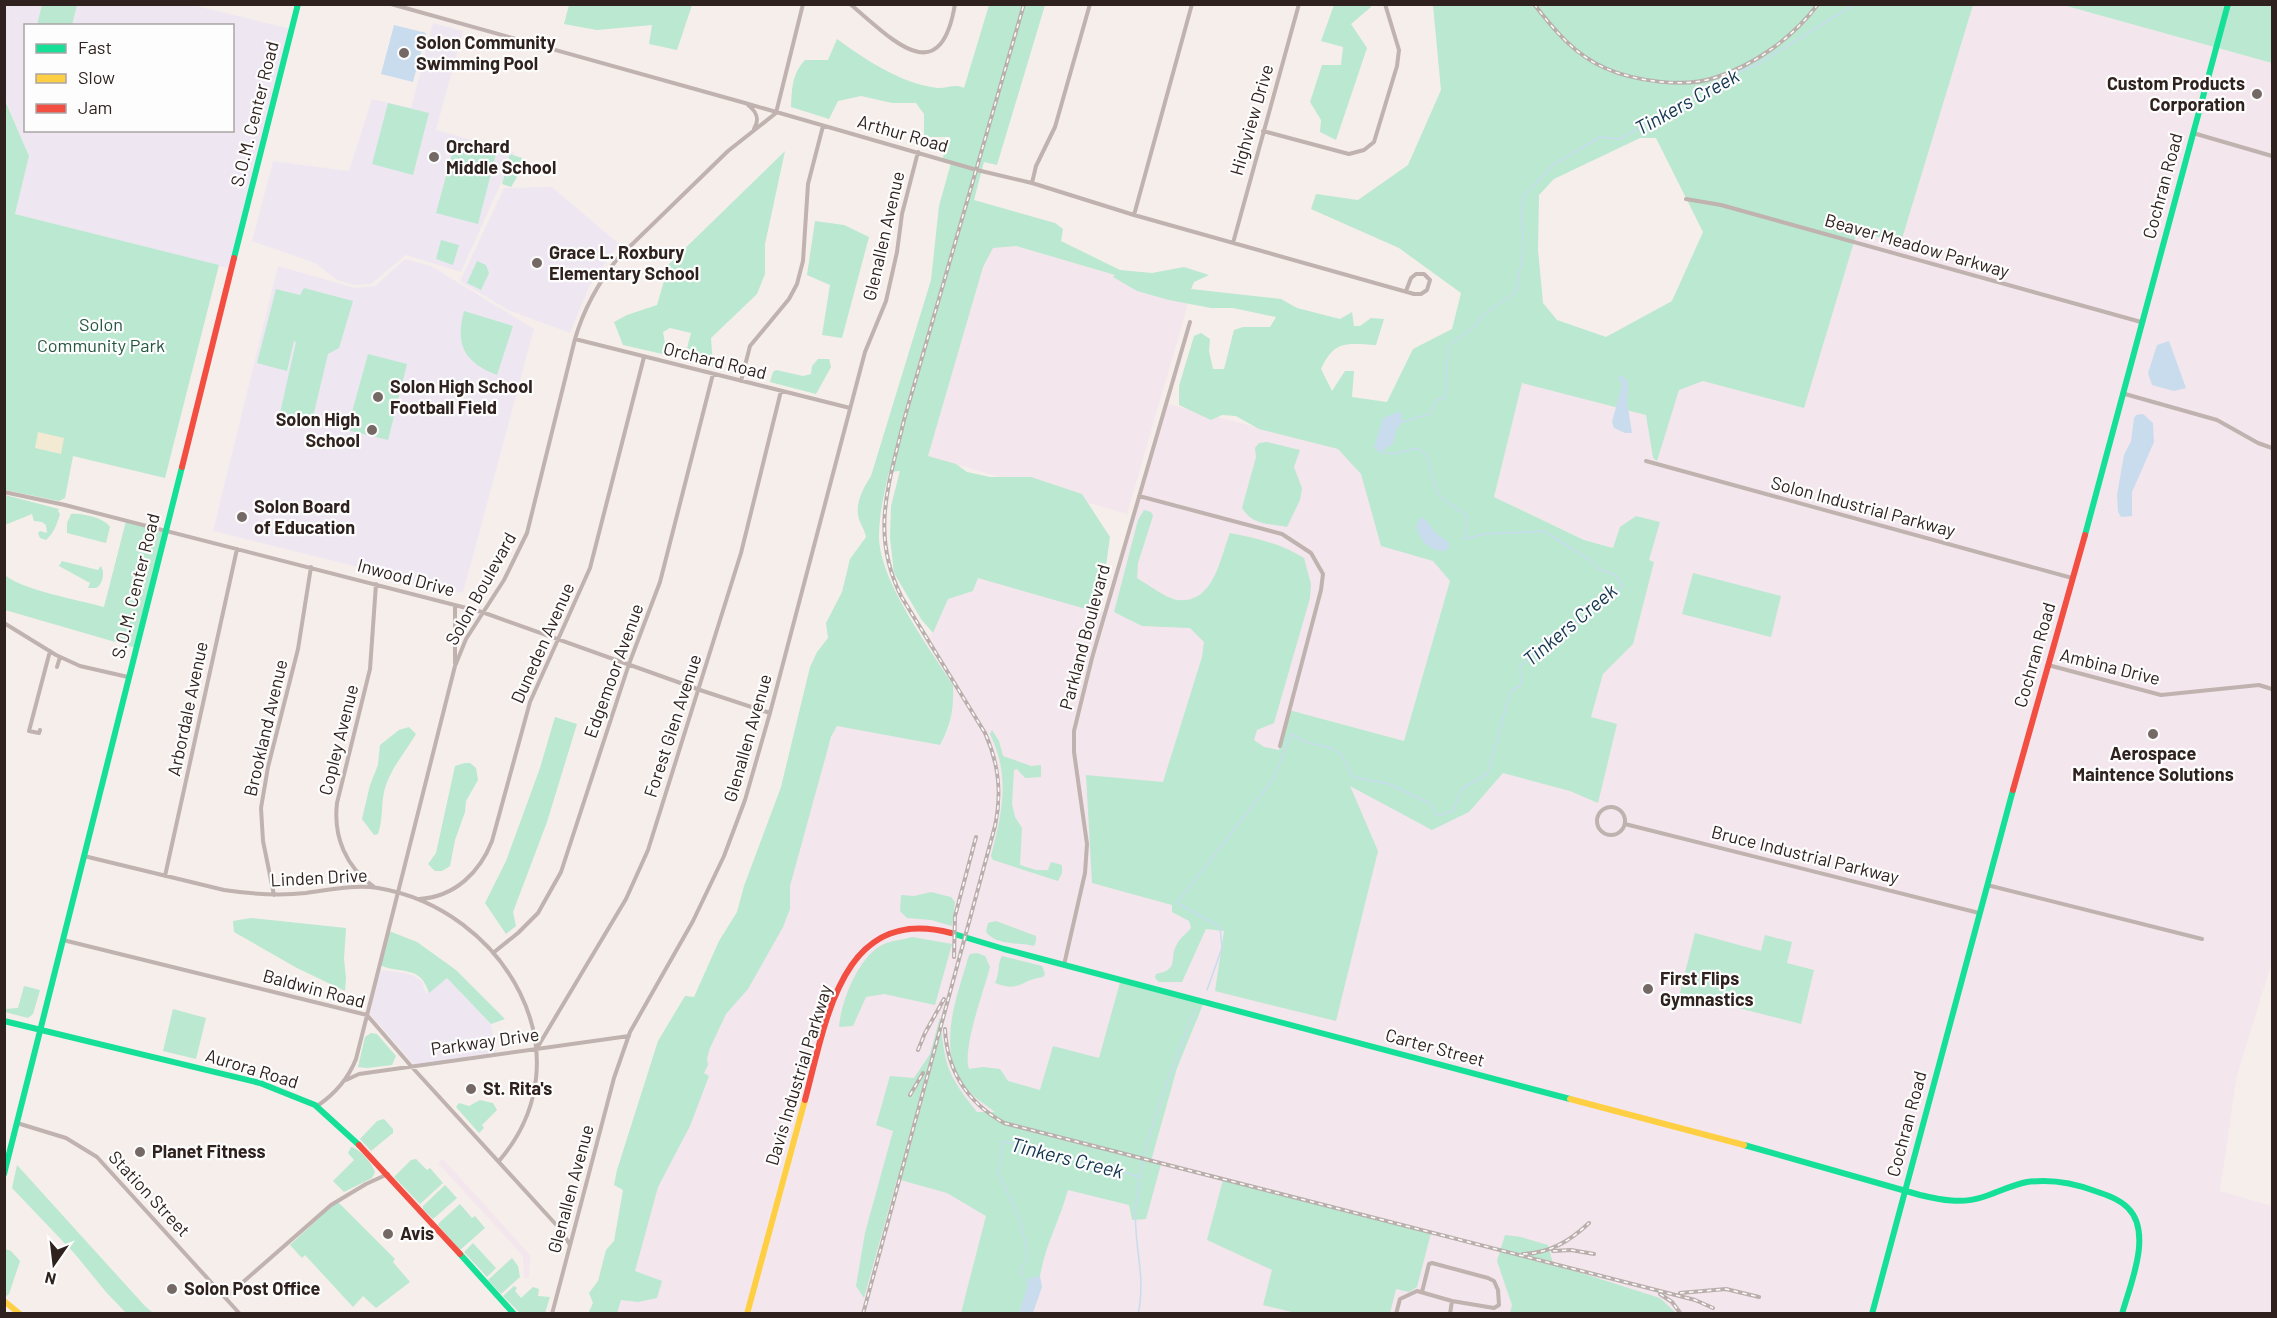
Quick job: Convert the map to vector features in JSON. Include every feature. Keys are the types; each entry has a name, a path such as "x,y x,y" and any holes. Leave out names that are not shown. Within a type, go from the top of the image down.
{"street":[{"name":"S.O.M. Center Road","path":"4,1174 298,4"},
{"name":"Arthur Road","path":"391,4 977,170 1032,183 1134,215 1406,291"},
{"path":"776,113 803,4"},
{"path":"850,4 910,51 918,53 927,53 943,42 948,34 955,4"},
{"path":"1032,183 1036,166 1055,127 1090,4"},
{"path":"1134,215 1192,4"},
{"name":"Highview Drive","path":"1233,243 1299,4"},
{"path":"1263,131 1349,154 1364,150 1374,142 1392,85 1399,50 1384,4"},
{"name":"Cochran Road","path":"1872,1314 1979,913 2124,393 2141,322 2228,4"},
{"path":"745,103 756,112 758,118 752,132"},
{"name":"Solon Boulevard","path":"317,1106 345,1080 356,1059 455,666 466,639 508,573 527,533 575,339 590,299 618,258 728,151 776,113"},
{"path":"741,381 750,346 783,307 797,284 803,261 808,184 823,126"},
{"path":"2193,133 2272,156"},
{"name":"Glenallen Avenue","path":"552,1314 614,1078 629,1035 693,921 724,856 745,800 770,713 849,408 865,352 886,301 895,263 902,214 918,152"},
{"name":"Beaver Meadow Parkway","path":"1686,199 1721,205 2141,322"},
{"path":"1416,274 1424,274 1430,280 1429,288 1424,293 1406,291 1410,278 1416,274"},
{"name":"Parkland Boulevard","path":"1064,964 1085,873 1087,844 1074,752 1074,731 1092,658 1190,322"},
{"name":"Orchard Road","path":"575,339 849,408"},
{"name":"Duneden Avenue","path":"415,899 428,898 459,885 475,872 485,859 530,702 590,568 644,357"},
{"name":"Edgemoor Avenue","path":"493,953 533,918 554,887 561,872 628,664 660,582 713,374"},
{"name":"Forest Glen Avenue","path":"537,1048 621,909 648,850 700,690 741,553 781,391"},
{"path":"2124,393 2217,420 2258,443 2272,448"},
{"name":"Solon Industrial Parkway","path":"1646,461 2072,578"},
{"name":"Inwood Drive","path":"4,492 311,567 482,612 770,713"},
{"path":"1139,496 1282,534 1311,553 1323,574 1321,590 1280,746"},
{"name":"Arbordale Avenue","path":"165,876 237,549"},
{"name":"Brookland Avenue","path":"274,895 263,841 261,808 268,767 298,649 311,567"},
{"name":"Copley Avenue","path":"376,584 370,669 335,819 337,835 344,853 354,868 376,888"},
{"path":"455,605 455,666"},
{"path":"4,623 60,657 80,666 128,678"},
{"path":"40,730 39,733 30,730 50,651"},
{"path":"57,667 60,657"},
{"name":"Ambina Drive","path":"2048,665 2161,695 2259,685 2272,689"},
{"name":"Bruce Industrial Parkway","path":"1610,807 1622,812 1624,824 1620,832 1611,835 1602,832 1597,819 1601,811 1610,807"},
{"name":"Bruce Industrial Parkway","path":"1624,824 1979,913"},
{"name":"Linden Drive","path":"83,856 224,890 274,895 376,888 415,899 456,920 493,953 517,988 531,1021 537,1048 535,1092 529,1114 519,1135 499,1161"},
{"path":"1987,885 2202,939"},
{"name":"Davis Industrial Parkway","path":"747,1314 817,1056 844,977 857,956 870,942 885,934 907,927 933,927 957,935"},
{"name":"Carter Street","path":"957,935 1808,1162 1936,1199 1964,1202 1985,1197 2021,1183 2052,1181 2088,1188 2116,1197 2130,1210 2138,1224 2140,1239 2122,1314"},
{"name":"Baldwin Road","path":"63,940 367,1015 561,1230 570,1245"},
{"name":"Aurora Road","path":"4,1022 260,1083 317,1106 348,1133 388,1174 514,1314"},
{"name":"Parkway Drive","path":"345,1080 359,1074 629,1035"},
{"name":"Station Street","path":"17,1123 70,1139 97,1157 240,1314"},
{"path":"226,1297 324,1210 366,1184 388,1174"},
{"path":"1396,1314 1400,1299 1417,1291 1452,1301 1494,1308 1497,1307 1500,1298 1494,1281 1432,1263 1429,1264 1422,1292"},
{"path":"4,1301 21,1314"},
{"path":"1450,1314 1452,1301"}],"shaded area":[{"path":"4,5 192,5 292,29 231,269 15,214 29,156 5,98"},
{"path":"1973,5 2063,5 2272,63 2272,962 2237,1075 2220,1191 2272,1206 2272,1313 609,1314 636,1215 837,725 940,745 949,728 953,685 924,639 933,633 948,599 973,591 978,577 1105,613 1165,403 1338,449 1361,473 1381,546 1433,561 1450,581 1404,741 1289,710 1469,812 1503,773 1570,791 1603,674 1633,644 1614,548 1585,540 1494,497 1522,382 1647,415 1652,457 1657,460 1679,389 1703,381 1804,407 1857,232 1901,242"},
{"name":"Orchard Middle School","path":"433,23 463,31 436,130 515,152 461,272 406,255 371,284 354,285 337,280 315,263 252,241 273,161 349,171 372,99 411,108"},
{"name":"Grace L. Roxbury Elementary School","path":"552,187 619,244 589,287 570,333 508,310 460,281 504,188"},
{"path":"991,239 1190,297 1127,514 928,456"},
{"name":"Solon High School","path":"405,259 431,266 534,329 463,593 213,531 278,266 355,288 375,286"},
{"path":"379,970 412,975 422,981 426,994 447,978 491,1024 497,1054 415,1066 370,1014"},
{"path":"443,1159 530,1255 529,1278 524,1278 523,1256 438,1163"}],"green space":[{"path":"569,4 692,5 677,50 649,44 652,25 597,30 564,24"},
{"path":"42,5 77,5 72,24 37,24"},
{"path":"989,5 1045,5 997,165 984,162 974,200 1055,223 1063,229 1061,241 1120,270 1152,273 1184,267 1209,275 1194,282 1191,289 1281,299 1297,308 1340,319 1352,312 1354,326 1360,326 1371,318 1384,319 1376,345 1343,345 1331,352 1321,369 1332,391 1345,371 1354,371 1352,397 1387,402 1413,349 1452,329 1461,293 1399,248 1311,209 1316,194 1358,200 1408,165 1441,90 1433,5 1973,5 1901,242 1857,232 1804,408 1703,381 1679,390 1657,461 1653,458 1646,415 1522,383 1494,497 1584,540 1613,548 1620,527 1636,516 1660,522 1649,560 1654,562 1633,644 1603,674 1591,717 1617,724 1598,803 1570,791 1503,773 1469,812 1432,830 1350,786 1378,851 1336,1021 1215,991 1224,931 1206,929 1182,982 1159,982 1155,978 1156,974 1164,972 1171,966 1177,944 1191,928 1189,921 1172,912 1172,905 1092,883 1086,775 1163,782 1202,657 1204,642 1190,628 1142,626 1114,612 1138,520 1144,510 1151,512 1153,516 1138,563 1137,578 1173,599 1190,599 1200,595 1208,587 1219,566 1230,533 1259,539 1287,549 1304,558 1311,584 1310,598 1274,723 1257,730 1254,740 1264,747 1279,750 1289,710 1404,741 1450,581 1433,561 1381,546 1361,474 1338,449 1259,429 1236,416 1222,415 1211,420 1179,405 1179,386 1194,336 1201,333 1210,339 1209,351 1213,369 1224,369 1234,330 1243,327 1270,327 1276,317 1233,308 1211,308 1169,300 1137,291 1113,277 1115,275 1016,246 993,248 983,267 928,456 956,464 967,472 990,477 1031,477 1082,494 1110,537 1100,599 1093,611 978,578 973,591 948,599 933,633 921,619 894,573 890,538 891,506 900,471 889,472 880,521 881,555 907,614 953,685 952,709 947,730 940,745 837,726 831,737 790,886 790,909 783,927 748,989 726,1014 710,1048 707,1058 708,1065 704,1073 709,1076 690,1126 658,1187 635,1271 662,1281 657,1298 638,1302 621,1300 617,1313 588,1314 593,1303 589,1293 598,1281 606,1250 614,1241 623,1190 614,1185 617,1170 658,1041 685,996 694,997 719,941 737,912 744,886 781,787 810,667 817,652 828,638 826,623 842,592 850,559 866,537 858,513 859,502 871,476 931,280 939,206 951,163 942,160 950,137 924,137 924,114 916,103 892,103 861,96 838,101 829,119 791,107 795,76 805,60 828,60 837,39 897,76 937,88 957,86 964,88","holes":["1640,138 1656,138 1703,232 1672,301 1606,337 1557,320 1543,303 1538,250 1539,195 1554,179"]},
{"path":"1334,5 1370,5 1371,7 1351,24 1367,48 1336,140 1320,132 1321,120 1310,102 1322,65 1341,65 1343,47 1321,41"},
{"path":"2063,5 2272,5 2272,63"},
{"name":"Solon Community Park","path":"4,98 29,156 15,214 219,265 165,478 73,456 65,498 59,501 5,490"},
{"path":"388,103 429,113 413,175 372,164"},
{"path":"455,143 496,154 478,224 436,213"},
{"path":"785,151 765,244 765,274 757,294 711,338 713,366 684,360 691,333 670,328 663,332 667,355 623,345 614,322 657,305 669,264"},
{"path":"510,154 522,158 516,179 511,187 502,184"},
{"path":"815,221 844,225 869,237 842,338 822,335 830,285 807,275"},
{"path":"441,240 459,245 453,265 436,259"},
{"path":"477,261 486,265 489,273 481,290 467,283"},
{"path":"304,288 353,301 339,348 328,354 312,421 280,413 296,342 294,341 287,371 257,363 276,289 300,295"},
{"path":"464,311 513,326 497,375 477,364 465,351 461,334"},
{"name":"Solon High School Football Field","path":"368,354 407,364 388,440 347,430"},
{"path":"818,359 829,359 831,367 816,394 770,382 776,370 803,376 811,374 812,366"},
{"path":"1267,442 1300,450 1294,467 1302,488 1300,500 1287,527 1256,521 1242,508 1256,457 1255,448 1259,443"},
{"path":"5,495 59,509 60,514 56,525 46,540 40,538 38,533 40,531 47,533 46,525 34,521 32,514 5,525"},
{"path":"71,514 92,517 107,524 110,527 106,543 67,533 67,523"},
{"path":"126,521 166,531 136,648 5,610 4,574 36,590 104,607"},
{"path":"62,561 98,570 101,566 102,581 96,588 88,588 90,583 59,566"},
{"path":"1693,573 1781,596 1771,637 1682,614"},
{"path":"555,717 577,724 547,822 513,912 516,926 506,934 485,903 506,861 540,768"},
{"path":"409,727 416,734 386,784 380,829 378,834 374,835 362,819 370,785 378,765 380,745 399,730"},
{"path":"992,730 999,741 1003,756 1031,766 1041,765 1041,777 1025,778 1017,769 1014,770 1012,804 1015,817 1022,828 1020,865 1036,870 1048,870 1051,862 1062,865 1062,873 1058,881 993,860 991,856 1002,795 1001,765 990,734"},
{"path":"470,763 476,768 478,780 466,801 450,866 442,871 435,871 428,864 436,853 455,766"},
{"path":"931,892 951,897 955,902 952,926 931,920 907,918 900,911 901,895 914,896"},
{"path":"251,918 346,928 345,991 297,968 234,932 233,921"},
{"path":"996,921 1036,936 1034,946 996,940 986,932 988,923"},
{"path":"389,931 417,942 456,970 505,1019 491,1024 447,978 429,993 421,978 415,974 380,965"},
{"path":"1695,933 1761,951 1765,935 1792,942 1787,963 1814,970 1801,1024 1680,993"},
{"path":"912,937 952,944 935,1005 884,994 866,997 853,1026 839,1027 848,992 859,968 867,958 884,944"},
{"path":"977,953 985,956 990,967 968,1048 969,1069 983,1067 1000,1069 1008,1081 1040,1090 1053,1046 1099,1058 1121,979 1204,1002 1177,1068 1151,1161 1161,1164 1146,1219 1132,1220 1129,1205 1068,1190 1045,1254 1040,1276 1030,1279 1019,1313 961,1313 986,1216 947,1193 897,1179 864,1298 856,1286 865,1233 893,1131 876,1125 890,1076 914,1078 930,1054 940,1017 946,1058 953,1078 977,1112 995,1112 965,1088 958,1077 950,1047 952,1018 959,988 970,954"},
{"path":"1002,956 1042,966 1045,974 1043,977 1010,987 995,983"},
{"path":"24,986 40,990 33,1014 28,1018 5,1012 5,1009 18,1008"},
{"path":"173,1009 206,1018 196,1059 163,1051"},
{"path":"371,1033 377,1034 396,1056 392,1065 358,1067 365,1037"},
{"path":"480,1100 493,1103 497,1110 482,1125 484,1128 479,1133 456,1107 459,1103 469,1106"},
{"path":"384,1119 393,1129 393,1133 371,1151 360,1139 377,1121"},
{"path":"351,1147 365,1157 375,1172 372,1178 344,1192 333,1181 354,1160 348,1153"},
{"path":"416,1159 427,1170 430,1168 443,1183 420,1204 394,1177 411,1160"},
{"path":"17,1165 153,1313 126,1313 106,1292 75,1254 12,1188"},
{"path":"1223,1180 1431,1233 1417,1287 1409,1292 1396,1289 1390,1313 1296,1313 1263,1305 1272,1270 1207,1240"},
{"path":"445,1185 457,1198 433,1219 423,1209 423,1206"},
{"path":"337,1201 395,1259 393,1262 410,1282 376,1308 363,1296 353,1307 305,1255 302,1258 290,1245"},
{"path":"460,1204 485,1228 460,1250 438,1225"},
{"path":"1505,1235 1548,1245 1553,1264 1660,1298 1676,1313 1510,1313 1512,1305 1497,1261"},
{"path":"473,1243 496,1268 487,1277 464,1252"},
{"path":"5,1249 11,1251 20,1261 9,1294 5,1297"},
{"path":"512,1258 518,1266 520,1277 501,1294 488,1280"},
{"path":"514,1286 521,1298 533,1287 539,1289 538,1296 550,1297 545,1313 520,1313 503,1296"}],"sand":[{"path":"38,432 64,438 61,454 35,448"}],"water":[{"name":"Solon Community Swimming Pool","path":"394,25 426,33 413,82 381,74"},
{"path":"2169,341 2186,388 2174,391 2152,385 2148,373 2157,345"},
{"path":"1618,376 1624,377 1628,382 1627,402 1632,433 1625,433 1614,428 1612,422 1622,385"},
{"path":"1401,411 1402,422 1396,430 1393,444 1380,452 1374,448 1383,418"},
{"path":"2143,414 2153,423 2154,442 2132,492 2132,516 2121,517 2118,512 2117,495 2124,455 2131,441 2134,418 2136,415"},
{"path":"1421,517 1449,543 1449,548 1444,551 1438,550 1426,544 1416,526"},
{"path":"1040,1276 1042,1287 1033,1313 1019,1313 1030,1278"}],"waterway":[{"name":"Tinkers Creek","path":"1402,422 1430,414 1437,400 1446,397 1448,346 1473,328 1483,315 1516,292 1524,247 1521,215 1523,197 1553,165 1600,137 1620,139 1724,79 1758,64 1855,4"},
{"name":"Tinkers Creek","path":"1207,990 1222,948 1220,927 1177,903 1274,778 1291,734 1308,743 1332,748 1342,755 1353,777 1389,784 1431,804 1437,816 1453,811 1462,789 1488,773 1510,692 1521,685 1520,666 1623,586 1615,575 1599,569 1590,560 1544,531 1485,534 1464,539 1467,516 1438,495 1427,455 1418,448 1393,454 1380,452"},
{"name":"Tinkers Creek","path":"1138,1314 1141,1286 1135,1218 1139,1180 1159,1105 1195,1009"},
{"name":"Tinkers Creek","path":"1028,1285 1020,1270 1028,1256 1020,1219 999,1175 1002,1141 1141,1177"}],"railway":[{"path":"863,1314 995,826 999,790 996,767 985,733 901,596 886,551 885,508 904,420 1024,4"},
{"path":"1534,4 1566,41 1594,63 1617,73 1644,80 1674,83 1702,81 1743,66 1784,39 1818,4"},
{"path":"954,957 955,916 976,837"},
{"path":"918,1050 944,999"},
{"path":"945,1029 950,1058 961,1084 979,1105 1004,1123 1695,1300 1713,1308"},
{"path":"910,1095 923,1073"},
{"path":"1523,1254 1559,1245 1589,1223"},
{"path":"1553,1251 1571,1250 1594,1254"},
{"path":"1680,1293 1726,1289 1759,1297"},
{"path":"1660,1294 1672,1302 1681,1314"}],"traffic: fast":[{"path":"234,258 298,4"},
{"path":"2085,535 2228,4"},
{"path":"4,1174 182,467"},
{"path":"1872,1314 2013,790"},
{"path":"951,933 1570,1099"},
{"path":"4,1021 260,1083 315,1105 359,1145"},
{"path":"1744,1145 1944,1200 1975,1199 2021,1183 2044,1181 2079,1186 2113,1198 2128,1208 2139,1231 2137,1260 2122,1314"},
{"path":"460,1254 514,1314"}],"traffic: slow":[{"path":"1570,1099 1744,1145"},
{"path":"747,1314 805,1100"},
{"path":"4,1301 20,1314"}],"traffic: jam":[{"path":"182,467 234,258"},
{"path":"2013,790 2085,535"},
{"path":"805,1100 831,1005 845,976 862,953 885,936 914,929 951,933"},
{"path":"359,1145 460,1254"}],"place":[{"name":"Solon Community Swimming Pool","path":"404,53"},
{"name":"Custom Products Corporation","path":"2257,94"},
{"name":"Orchard Middle School","path":"434,157"},
{"name":"Grace L. Roxbury Elementary School","path":"537,263"},
{"name":"Solon High School Football Field","path":"378,397"},
{"name":"Solon High School","path":"372,430"},
{"name":"Solon Board of Education","path":"242,517"},
{"name":"Aerospace Maintence Solutions","path":"2153,734"},
{"name":"First Flips Gymnastics","path":"1648,989"},
{"name":"St. Rita's","path":"471,1089"},
{"name":"Planet Fitness","path":"140,1152"},
{"name":"Avis","path":"388,1234"},
{"name":"Solon Post Office","path":"172,1289"}]}
